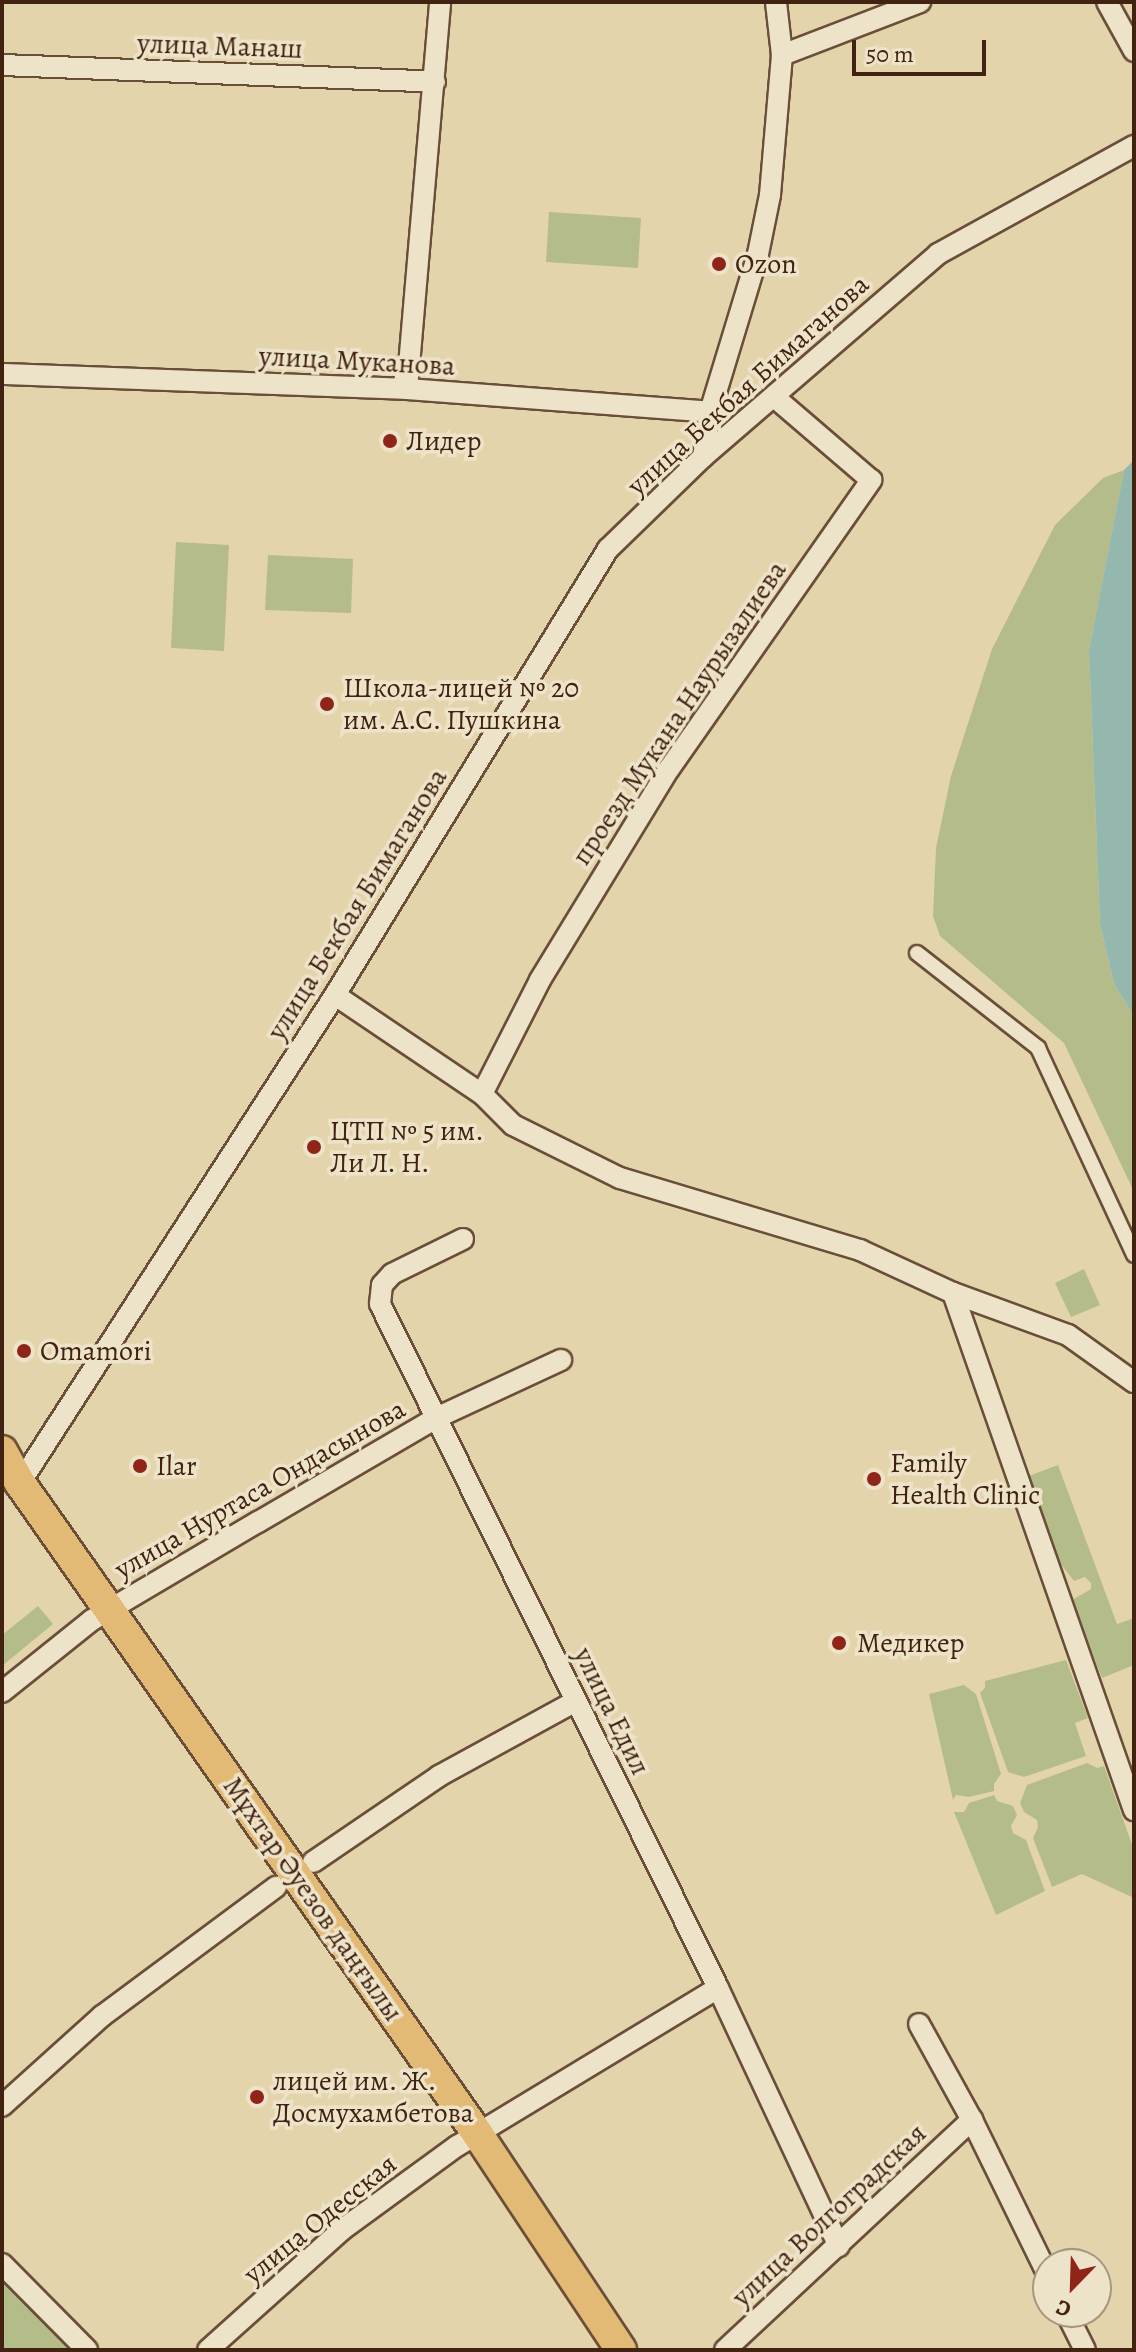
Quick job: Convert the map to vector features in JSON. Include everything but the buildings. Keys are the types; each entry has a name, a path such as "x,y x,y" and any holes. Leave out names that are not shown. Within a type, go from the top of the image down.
{"main road":[{"name":"Мұхтар Әуезов даңғылы","path":"2,1451 20,1483 477,2133 621,2350"}],"street":[{"path":"407,389 440,2"},
{"path":"703,457 710,412 761,240 770,195 782,55 776,2"},
{"path":"782,55 920,2"},
{"path":"1107,2 1134,51"},
{"name":"улица Манаш","path":"2,65 435,82"},
{"name":"улица Бекбая Бимаганова","path":"20,1483 335,995 608,549 703,457 938,254 1134,146"},
{"name":"улица Муканова","path":"2,374 407,389 710,412"},
{"name":"проезд Мукана Наурызалиева","path":"482,1094 540,980 669,769 871,480 774,397"},
{"path":"917,953 1038,1048 1134,1255"},
{"path":"335,995 482,1094 513,1125 620,1178 860,1250 953,1293 1068,1335 1134,1382"},
{"name":"улица Едил","path":"463,1239 392,1274 382,1285 380,1304 718,1988 839,2246"},
{"path":"953,1293 1134,1810"},
{"name":"улица Нуртаса Ондасынова","path":"2,1692 111,1609 436,1418 561,1360"},
{"path":"313,1862 439,1776 576,1701"},
{"path":"2,2106 102,2016 276,1887"},
{"name":"улица Одесская","path":"208,2350 343,2229 477,2133 718,1988"},
{"path":"919,2024 972,2120 1035,2248"},
{"name":"улица Волгоградская","path":"725,2350 972,2120"},
{"path":"2,2264 87,2350"},
{"path":"1074,2328 1085,2350"}],"green space":[{"path":"549,212 641,218 638,268 546,262"},
{"path":"1124,470 1089,650 1100,924 1114,984 1134,1016 1134,1192 1064,1043 940,936 933,916 936,848 951,776 992,649 1055,525 1103,478"},
{"path":"176,542 229,545 224,651 171,648"},
{"path":"268,555 353,559 351,613 265,610"},
{"path":"1084,1269 1100,1305 1071,1317 1055,1283"},
{"path":"1058,1465 1117,1624 1134,1618 1134,1665 1102,1678 1072,1600 1091,1589 1091,1583 1085,1577 1074,1581 1054,1555 1026,1477"},
{"path":"38,1606 53,1624 2,1666 2,1635"},
{"path":"1066,1660 1088,1718 1075,1723 1086,1756 1024,1777 1008,1772 980,1693 985,1688 985,1681"},
{"path":"964,1685 976,1694 1001,1774 994,1784 994,1791 969,1797 956,1795 953,1800 929,1694"},
{"path":"1087,1763 1097,1768 1104,1766 1134,1850 1134,1898 1082,1874 1052,1887 1033,1838 1038,1827 1037,1820 1024,1812 1020,1803 1027,1785"},
{"path":"994,1795 997,1801 1013,1806 1017,1815 1011,1826 1013,1833 1026,1840 1045,1891 996,1915 954,1812 964,1812 969,1803"},
{"path":"2,2275 76,2350 2,2350"}],"water":[{"path":"1134,460 1134,1016 1114,984 1100,924 1089,650 1124,470"}],"place":[{"name":"Ozon","path":"719,264"},
{"name":"Лидер","path":"390,441"},
{"name":"Школа-лицей № 20 им. А.С. Пушкина","path":"327,704"},
{"name":"ЦТП № 5 им. Ли Л. Н.","path":"314,1147"},
{"name":"Omamori","path":"24,1351"},
{"name":"Ilar","path":"140,1466"},
{"name":"Family Health Clinic","path":"874,1479"},
{"name":"Медикер","path":"839,1643"},
{"name":"лицей им. Ж. Досмухамбетова","path":"257,2097"}]}
